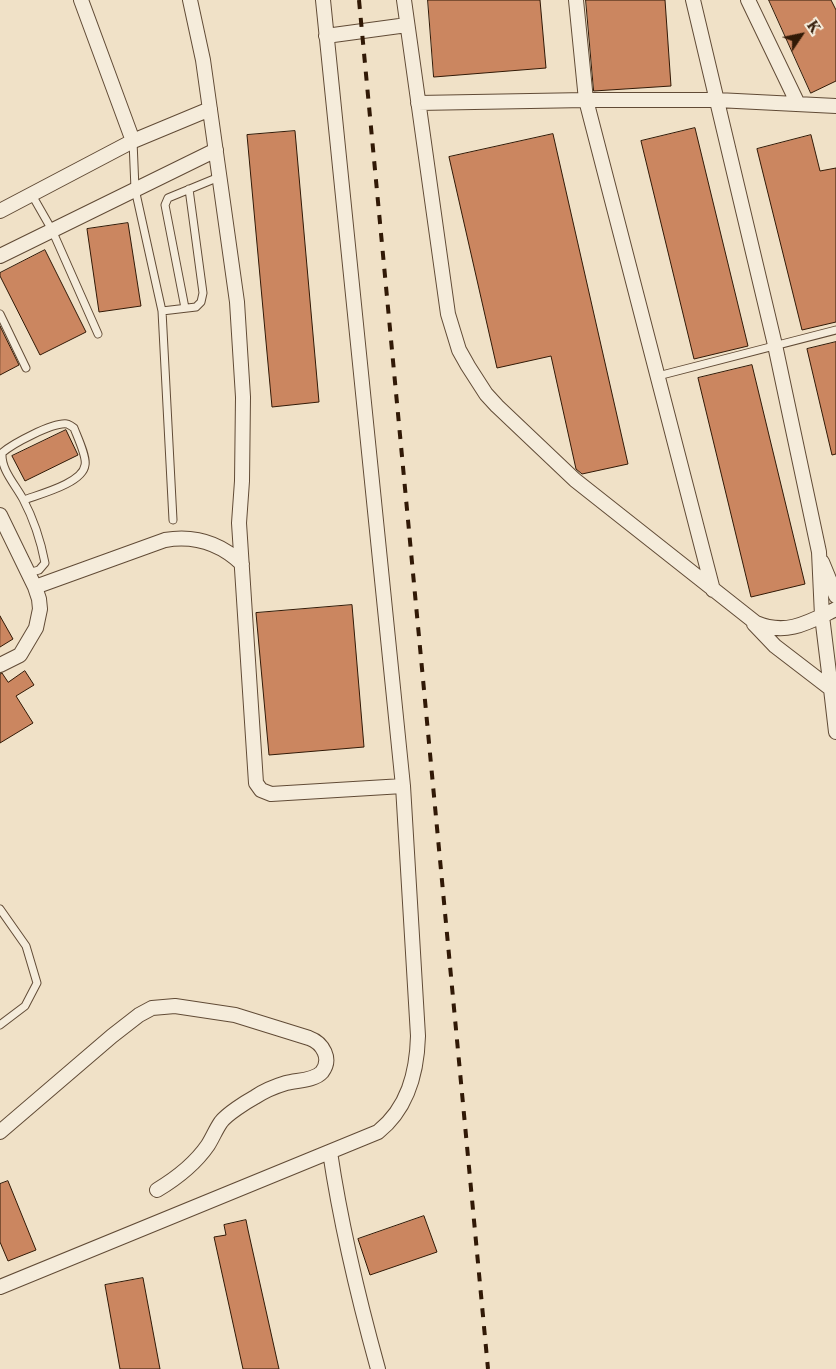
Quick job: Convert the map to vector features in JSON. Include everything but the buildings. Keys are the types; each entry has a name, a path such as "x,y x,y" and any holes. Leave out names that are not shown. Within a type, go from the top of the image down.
{"street":[{"path":"81,0 133,141"},
{"path":"190,0 203,60 220,176 231,256 240,350 243,439 239,523 255,778 258,787 271,794 403,786"},
{"path":"0,1287 378,1132 388,1125 405,1100 416,1066 418,1036 403,786 323,0"},
{"path":"404,0 448,314 459,350 481,387 497,406 575,480 749,618 775,646 831,689"},
{"path":"576,0 586,100 713,590"},
{"path":"693,0 775,345 818,552 822,616 836,732"},
{"path":"748,0 798,104"},
{"path":"326,36 407,25"},
{"path":"418,103 717,100 836,106"},
{"path":"0,211 133,141 210,109"},
{"path":"0,256 216,150"},
{"path":"0,515 35,587 40,609 36,628 20,656 0,665"},
{"path":"35,587 175,538 206,541 225,550 242,564"},
{"path":"818,552 836,596"},
{"path":"749,618 765,626 782,629 797,626 836,608"},
{"path":"0,1132 112,1036 138,1015 152,1008 175,1006 235,1015 309,1038 319,1043 326,1056 325,1066 319,1074 312,1078 284,1084 256,1096 222,1120 198,1158 178,1176 157,1190"},
{"path":"330,1152 345,1242 359,1303 378,1369"}],"lane":[{"path":"133,141 135,189 162,311 174,520"},
{"path":"185,308 165,205 168,198 220,176"},
{"path":"162,311 196,307 201,302 203,293 189,189"},
{"path":"32,195 52,230 98,334"},
{"path":"0,314 26,368"},
{"path":"658,376 836,330"},
{"path":"24,500 72,481 83,472 86,463 74,428 67,424 56,426 12,444 2,453 1,462 24,500 45,563 38,570 28,573"},
{"path":"0,909 26,946 37,983 25,1006 0,1025"}],"railway":[{"path":"359,0 488,1369"}]}
